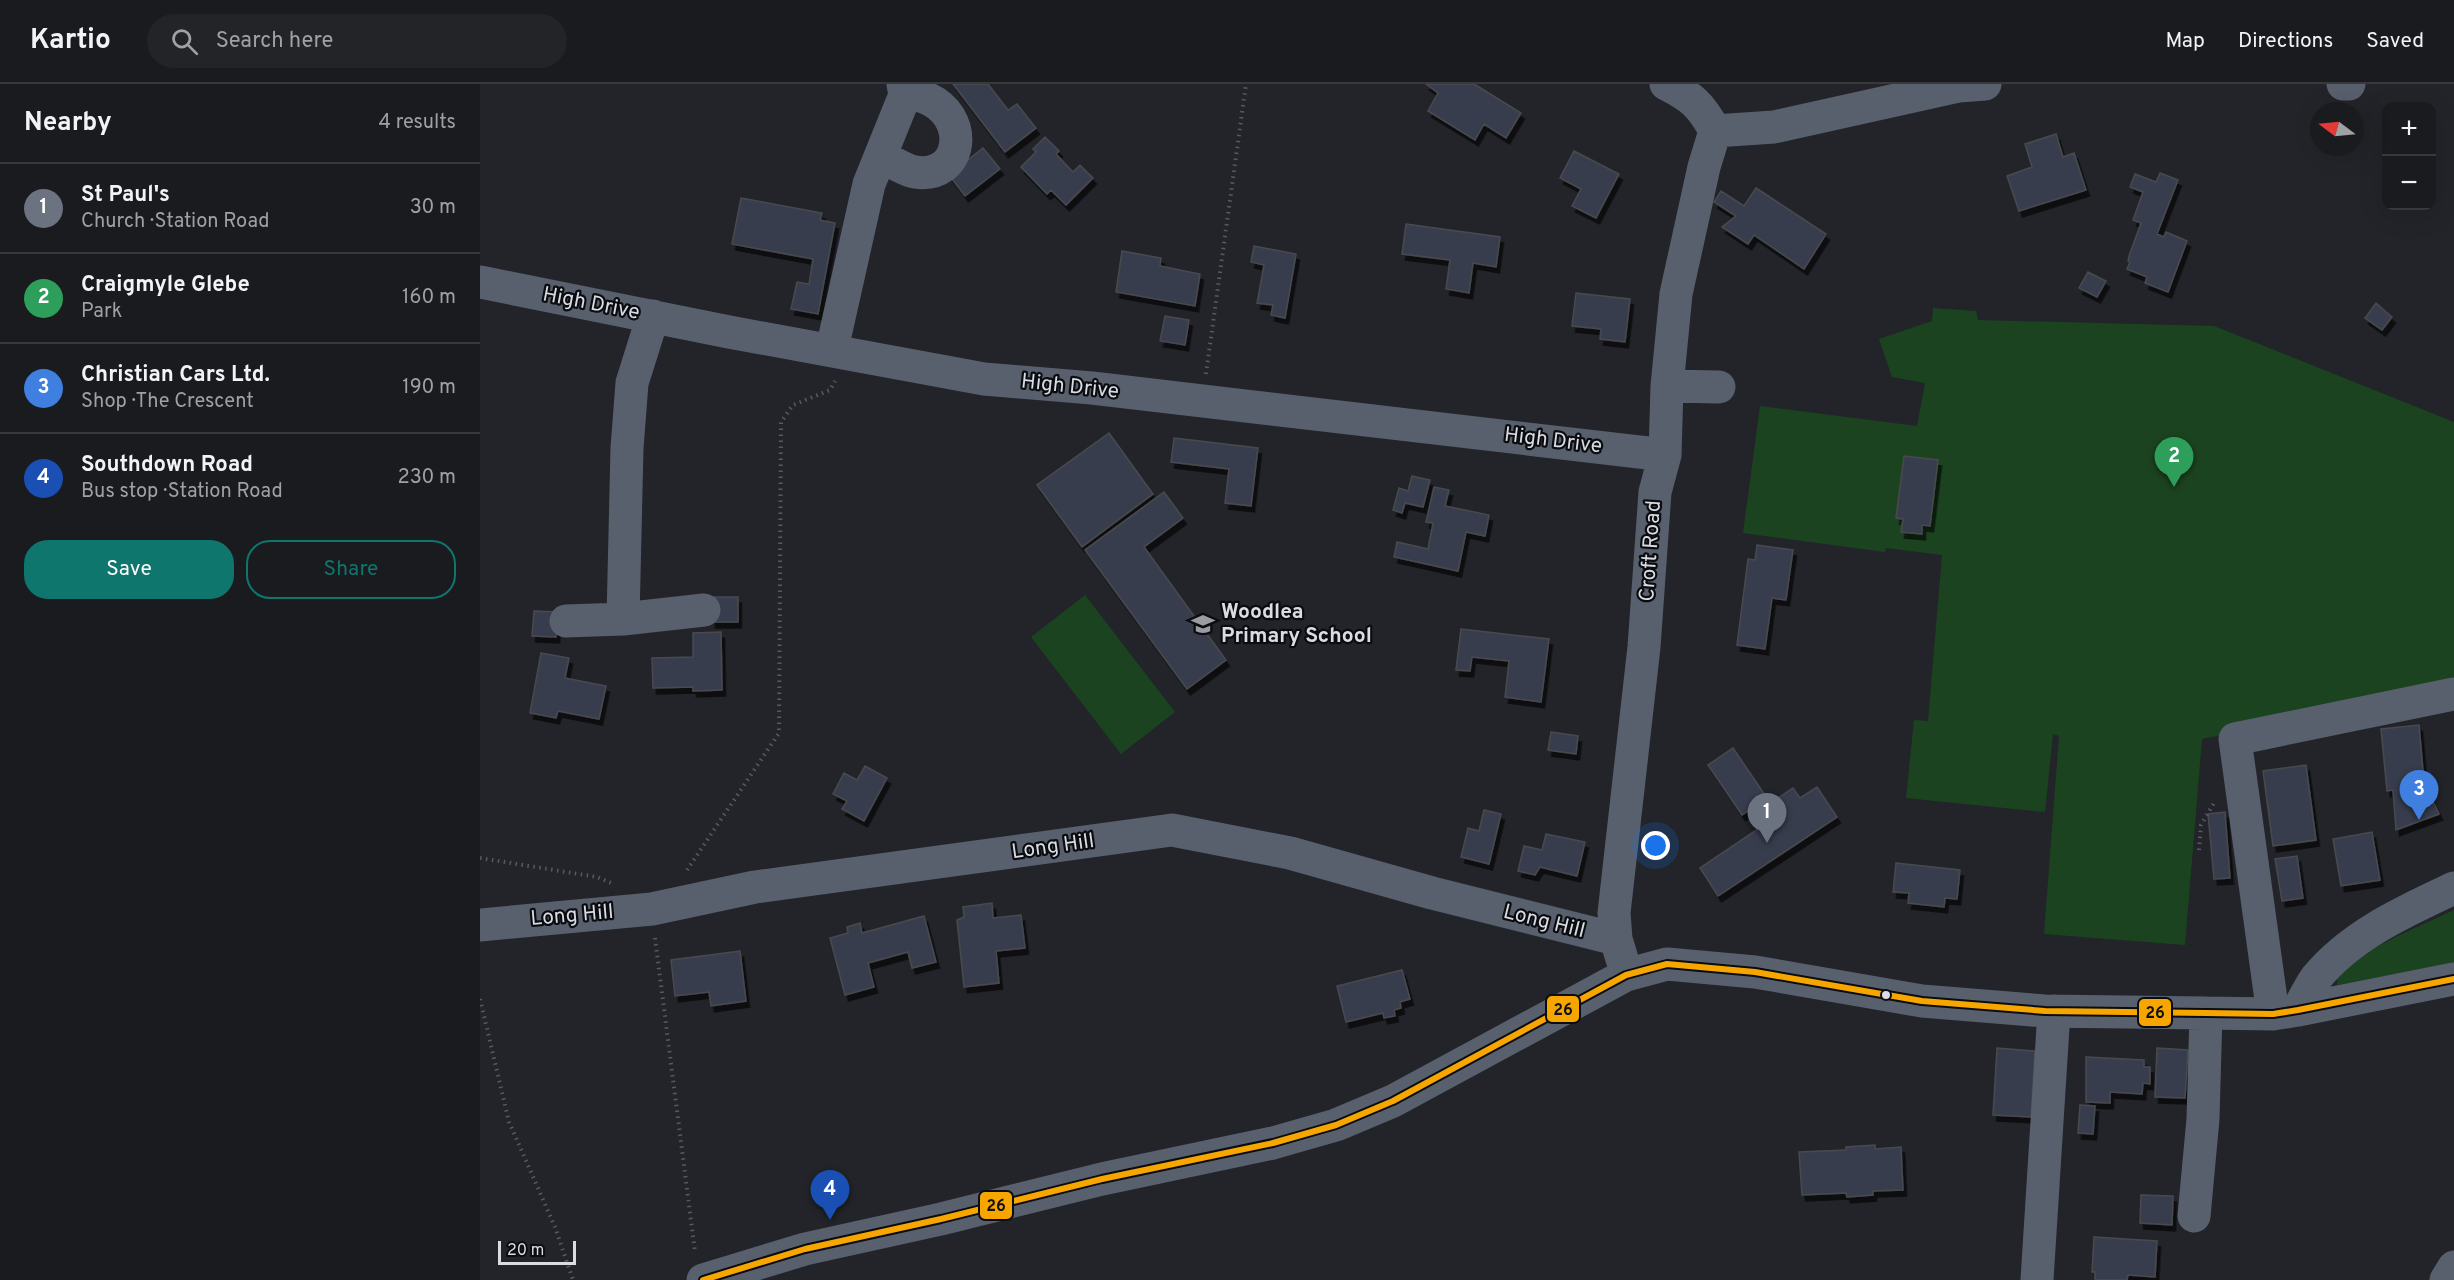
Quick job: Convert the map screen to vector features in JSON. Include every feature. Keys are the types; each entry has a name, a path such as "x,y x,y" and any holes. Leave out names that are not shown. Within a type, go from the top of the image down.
{"street":[{"path":"1666,84 1683,93 1704,109 1715,131 1774,127 1959,86 1985,84"},
{"path":"2343,84 2349,84"},
{"path":"841,351 869,184 882,156 904,89 924,97 950,116 956,127 957,141 954,152 940,167 929,172 915,172 882,156"},
{"name":"Croft Road","path":"1626,975 1616,939 1614,913 1644,647 1655,492 1665,455 1667,386 1676,294 1704,167 1715,131"},
{"name":"High Drive","path":"480,282 984,379 1092,388 1665,455"},
{"path":"623,619 627,448 632,383 652,316"},
{"path":"1667,386 1719,387"},
{"path":"566,621 623,619 704,610"},
{"path":"2285,1012 2235,740 2454,694"},
{"name":"Long Hill","path":"480,925 658,907 755,887 1172,830 1290,853 1432,893 1616,939"},
{"path":"2285,1012 2339,954 2390,918 2454,888"},
{"path":"702,1274 940,1220 1102,1179 1273,1143 1336,1125 1393,1101 1626,975 1667,964 1755,972 1922,1001 2054,1011 2206,1014 2285,1012 2454,979"},
{"path":"2037,1280 2054,1011"},
{"path":"2194,1216 2203,1119 2206,1014"},
{"path":"2446,1280 2454,1267"}],"path":[{"path":"1202,402 1246,84"},
{"path":"702,1274 658,907 779,733 781,422 793,405 830,390 841,351"},
{"path":"480,858 597,877 641,895 658,907"},
{"path":"480,999 509,1122 555,1227 573,1280"}],"green space":[{"path":"1933,308 1976,311 1978,320 2214,326 2454,422 2454,688 2202,739 2185,945 2044,934 2059,736 2053,734 2045,812 1906,798 1914,720 1928,721 1942,555 1886,548 1885,552 1743,533 1760,406 1917,426 1925,383 1892,377 1879,339 1932,321"},
{"path":"1085,595 1175,712 1121,754 1031,637"},
{"path":"2454,910 2454,963 2337,985 2338,975 2344,967 2373,949"}],"building":[{"path":"953,84 988,84 1008,110 1017,104 1036,128 1005,152"},
{"path":"1426,84 1474,84 1521,113 1506,138 1484,124 1475,140 1428,111 1438,93"},
{"path":"2056,134 2063,157 2074,153 2086,190 2019,211 2007,176 2032,167 2025,144"},
{"path":"1045,137 1059,151 1056,154 1073,172 1080,165 1093,178 1066,205 1051,190 1047,194 1021,167 1036,152 1033,149"},
{"path":"983,148 1000,169 965,196 949,175"},
{"path":"1574,151 1619,174 1596,218 1572,206 1581,189 1560,178"},
{"path":"2160,173 2178,180 2157,234 2164,237 2166,232 2187,241 2168,292 2145,283 2147,277 2127,269 2130,262 2128,261 2129,256 2141,223 2133,220 2143,192 2130,187 2135,174 2156,182"},
{"path":"1756,188 1826,234 1804,269 1754,235 1748,244 1722,227 1736,216 1714,202 1721,191 1744,206"},
{"path":"741,198 822,213 820,220 835,223 818,314 791,309 797,282 809,284 813,259 732,244"},
{"path":"1406,224 1500,237 1496,267 1473,263 1469,293 1446,289 1450,260 1402,254"},
{"path":"1254,246 1296,254 1285,318 1271,315 1273,305 1257,303 1264,265 1251,262"},
{"path":"1122,251 1161,258 1160,266 1200,274 1195,306 1116,292"},
{"path":"2088,272 2106,281 2097,297 2079,288"},
{"path":"1576,293 1630,299 1625,342 1600,339 1601,329 1572,326"},
{"path":"2376,303 2392,317 2382,330 2365,318"},
{"path":"1165,316 1189,320 1185,345 1160,341"},
{"path":"1109,433 1153,494 1082,547 1037,485"},
{"path":"1174,438 1258,448 1251,506 1225,503 1229,469 1171,462"},
{"path":"1904,456 1938,460 1930,526 1922,525 1922,534 1901,532 1903,519 1896,518"},
{"path":"1412,476 1430,480 1423,507 1405,503 1402,513 1393,510 1399,488 1408,491"},
{"path":"1434,487 1449,490 1445,506 1489,515 1485,536 1466,532 1458,571 1394,557 1397,542 1428,549 1433,523 1426,522"},
{"path":"1164,492 1183,518 1144,547 1226,660 1187,689 1085,550"},
{"path":"1757,545 1793,550 1786,600 1772,598 1765,649 1737,645 1748,559 1755,560"},
{"path":"712,597 738,597 738,622 712,622"},
{"path":"534,611 558,612 556,637 532,636"},
{"path":"1461,629 1549,639 1541,702 1505,697 1509,661 1472,657 1470,671 1456,670"},
{"path":"721,632 722,690 693,691 693,687 653,688 652,658 693,657 693,633"},
{"path":"541,653 569,658 565,678 606,686 599,719 558,711 556,718 530,713"},
{"path":"2419,725 2424,782 2439,814 2396,830 2393,790 2387,791 2381,729"},
{"path":"1551,732 1578,736 1576,754 1548,750"},
{"path":"1733,748 1767,798 1742,815 1708,765"},
{"path":"2306,765 2316,840 2273,846 2263,771"},
{"path":"865,766 887,778 864,821 842,809 847,801 833,794 844,773 857,780"},
{"path":"1817,787 1837,817 1718,896 1700,868 1774,818 1766,806 1793,788 1800,798"},
{"path":"1484,810 1501,814 1489,864 1461,857 1468,828 1479,831"},
{"path":"2225,812 2230,878 2214,879 2208,814"},
{"path":"2372,832 2380,880 2341,886 2333,839"},
{"path":"1546,834 1585,842 1577,876 1540,867 1535,875 1518,871 1524,846 1542,850"},
{"path":"2297,856 2303,898 2282,901 2275,859"},
{"path":"1896,863 1960,870 1957,899 1945,898 1944,907 1908,903 1909,893 1893,892"},
{"path":"992,903 993,918 1021,915 1025,948 996,951 999,983 964,987 957,920 964,917 963,907"},
{"path":"924,916 936,962 912,968 908,952 868,963 874,987 845,995 830,938 848,933 847,927 860,923 862,933"},
{"path":"740,951 746,1001 711,1006 709,992 675,996 671,960"},
{"path":"1402,970 1410,999 1400,1002 1401,1008 1394,1010 1395,1016 1384,1018 1383,1013 1346,1022 1337,986"},
{"path":"1997,1048 2035,1051 2031,1117 1993,1115"},
{"path":"2157,1048 2188,1050 2185,1098 2155,1097"},
{"path":"2086,1057 2144,1060 2144,1067 2150,1067 2150,1084 2143,1083 2142,1094 2110,1092 2110,1103 2086,1102"},
{"path":"2080,1105 2095,1106 2093,1134 2078,1133"},
{"path":"1875,1145 1875,1149 1901,1147 1903,1190 1873,1191 1873,1195 1847,1197 1846,1193 1802,1195 1799,1152 1846,1150 1846,1147"},
{"path":"2141,1195 2173,1196 2172,1225 2140,1223"},
{"path":"2094,1237 2157,1241 2155,1277 2128,1275 2127,1280 2095,1280 2095,1272 2092,1272"}],"transit line":[{"name":"26","path":"703,1280 805,1249 941,1219 1102,1179 1273,1143 1336,1125 1393,1101 1626,975 1667,964 1755,972 1922,1001 2045,1011 2273,1014 2454,979"}],"place":[{"name":"Craigmyle Glebe","path":"2174,487"},
{"name":"Woodlea Primary School","path":"1203,624"},
{"name":"Christian Cars Ltd.","path":"2419,820"},
{"name":"St Paul's","path":"1767,843"},
{"name":"Southdown Road","path":"830,1220"}]}
